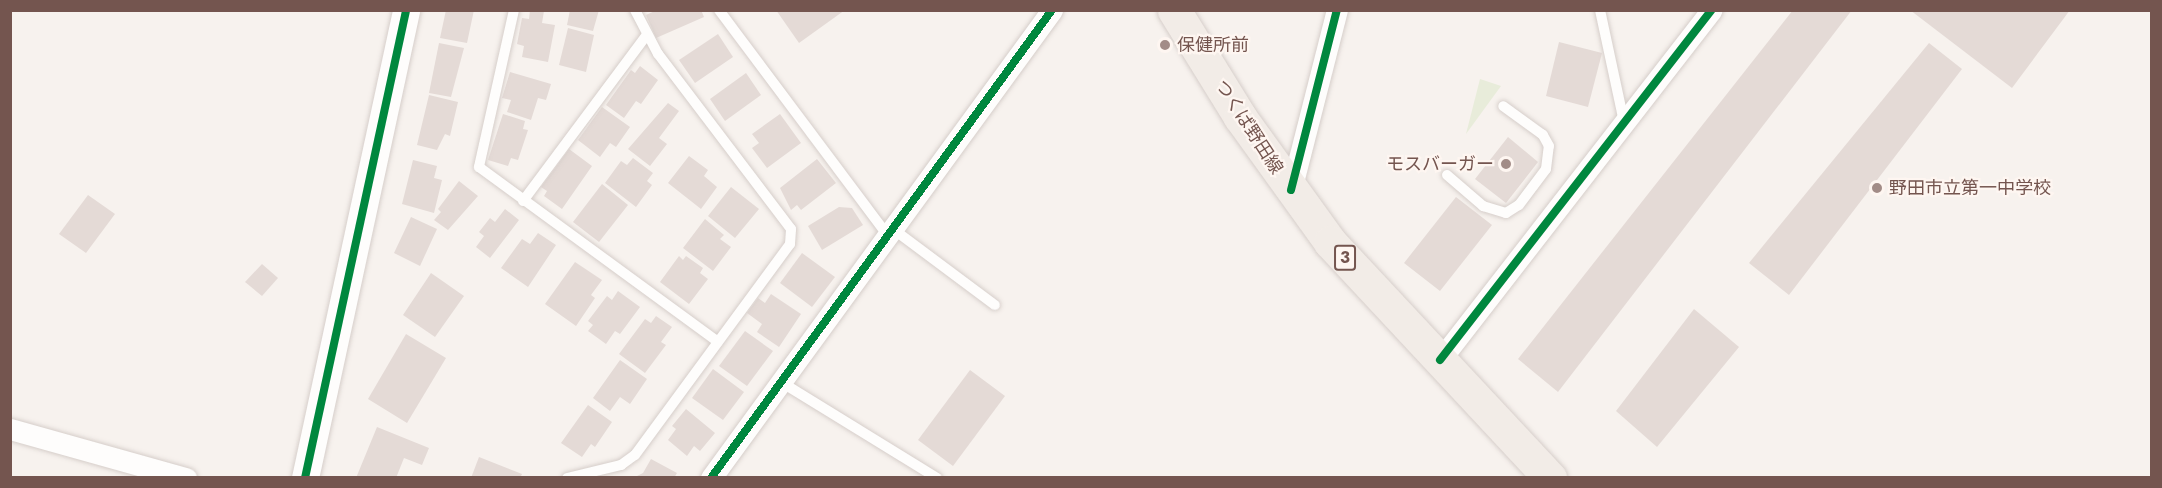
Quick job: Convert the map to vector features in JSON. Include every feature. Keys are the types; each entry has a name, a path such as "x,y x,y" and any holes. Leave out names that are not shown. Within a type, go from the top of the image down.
{"main road":[{"name":"つくば野田線","path":"1174,10 1291,190 1330,242 1550,477"}],"street":[{"path":"305,477 406,10"},
{"path":"711,477 1052,10"},
{"path":"1291,190 1337,10"},
{"path":"1440,360 1711,10"},
{"path":"10,429 186,477"}],"lane":[{"path":"514,10 479,168 718,342"},
{"path":"567,477 621,465 635,455 790,244 791,229 646,36 635,10"},
{"path":"718,10 891,232 995,305"},
{"path":"1600,10 1624,123"},
{"path":"523,201 646,36"},
{"path":"1447,175 1483,206 1506,213 1519,206 1546,170 1549,146 1543,135 1503,106"},
{"path":"781,382 937,477"}],"green space":[{"path":"1480,79 1501,86 1466,134"}],"building":[{"path":"446,10 474,10 467,43 440,38"},
{"path":"530,10 544,11 542,23 555,25 548,62 522,57 524,46 517,44 522,18 529,19"},
{"path":"570,10 599,10 593,31 567,25"},
{"path":"657,10 701,10 704,17 656,38 646,15"},
{"path":"776,10 845,10 799,43"},
{"path":"1793,10 1852,10 1558,392 1518,359"},
{"path":"1910,10 2070,10 2012,88"},
{"path":"568,28 594,35 586,72 559,65"},
{"path":"718,34 733,57 695,83 679,60"},
{"path":"1559,42 1602,53 1588,107 1546,96"},
{"path":"439,43 464,48 451,97 429,93"},
{"path":"1929,43 1962,69 1789,295 1749,263"},
{"path":"640,66 658,80 641,104 636,101 624,118 606,105 631,70 635,73"},
{"path":"510,72 551,84 546,100 538,98 531,120 507,112 511,100 502,98"},
{"path":"746,73 761,95 725,121 710,99"},
{"path":"429,95 458,102 450,136 445,134 437,150 417,145"},
{"path":"668,103 679,111 659,138 667,144 650,166 628,149"},
{"path":"602,107 630,127 616,147 610,143 600,157 578,140"},
{"path":"503,114 525,121 523,129 528,130 518,160 511,158 508,166 488,160"},
{"path":"780,114 801,143 767,168 752,148 759,143 752,134"},
{"path":"1508,137 1538,162 1506,203 1475,179"},
{"path":"569,149 592,166 562,209 544,196 547,191 541,187"},
{"path":"689,156 708,170 704,176 717,187 701,209 668,183"},
{"path":"633,158 653,173 647,181 652,185 636,207 605,183 621,161 627,165"},
{"path":"817,159 836,183 801,210 797,205 791,210 780,188"},
{"path":"413,160 437,166 434,178 442,180 434,213 402,204"},
{"path":"459,181 478,196 448,230 434,220 441,212 438,209"},
{"path":"602,184 628,205 599,242 573,222"},
{"path":"731,187 759,209 735,238 708,216"},
{"path":"88,195 115,214 86,253 59,234"},
{"path":"1456,197 1492,225 1440,291 1404,263"},
{"path":"839,207 852,208 863,225 822,250 808,226"},
{"path":"505,209 519,220 490,258 476,247 484,236 479,232 490,218 495,222"},
{"path":"411,217 437,229 420,266 394,253"},
{"path":"705,219 724,235 720,239 731,247 713,271 683,248"},
{"path":"538,233 556,245 528,287 501,268 522,239 530,244"},
{"path":"802,253 835,277 812,307 780,283"},
{"path":"679,256 683,260 686,256 703,268 700,273 708,279 689,304 660,282"},
{"path":"575,262 602,280 591,295 595,298 576,326 545,304"},
{"path":"262,264 278,278 262,296 245,282"},
{"path":"431,273 464,296 435,337 403,315"},
{"path":"618,291 640,307 620,334 615,331 606,344 588,331 593,325 588,321 607,296 612,300"},
{"path":"771,294 801,314 779,347 757,332 762,324 747,313 758,298 765,303"},
{"path":"1694,309 1739,347 1657,447 1616,411"},
{"path":"656,316 672,327 661,342 666,345 645,373 619,354 645,319 651,323"},
{"path":"745,331 773,351 747,386 719,366"},
{"path":"406,334 446,358 407,423 368,399"},
{"path":"620,360 647,379 630,404 620,397 610,411 593,398"},
{"path":"713,369 744,392 723,420 692,398"},
{"path":"970,370 1005,396 953,466 918,440"},
{"path":"588,405 612,422 595,447 591,444 582,457 561,443"},
{"path":"686,409 715,433 700,451 694,446 687,456 668,440 676,429 672,426"},
{"path":"377,427 429,448 422,465 404,458 396,478 356,478"},
{"path":"479,457 522,474 520,478 471,478"},
{"path":"651,459 677,473 674,478 633,478 643,473"}],"cycle path":[{"path":"305,478 406,10"},
{"path":"711,478 1052,10"},
{"path":"1291,190 1337,10"},
{"path":"1440,360 1711,10"}],"place":[{"name":"保健所前","path":"1165,45"},
{"name":"モスバーガー","path":"1506,164"},
{"name":"野田市立第一中学校","path":"1877,188"}]}
